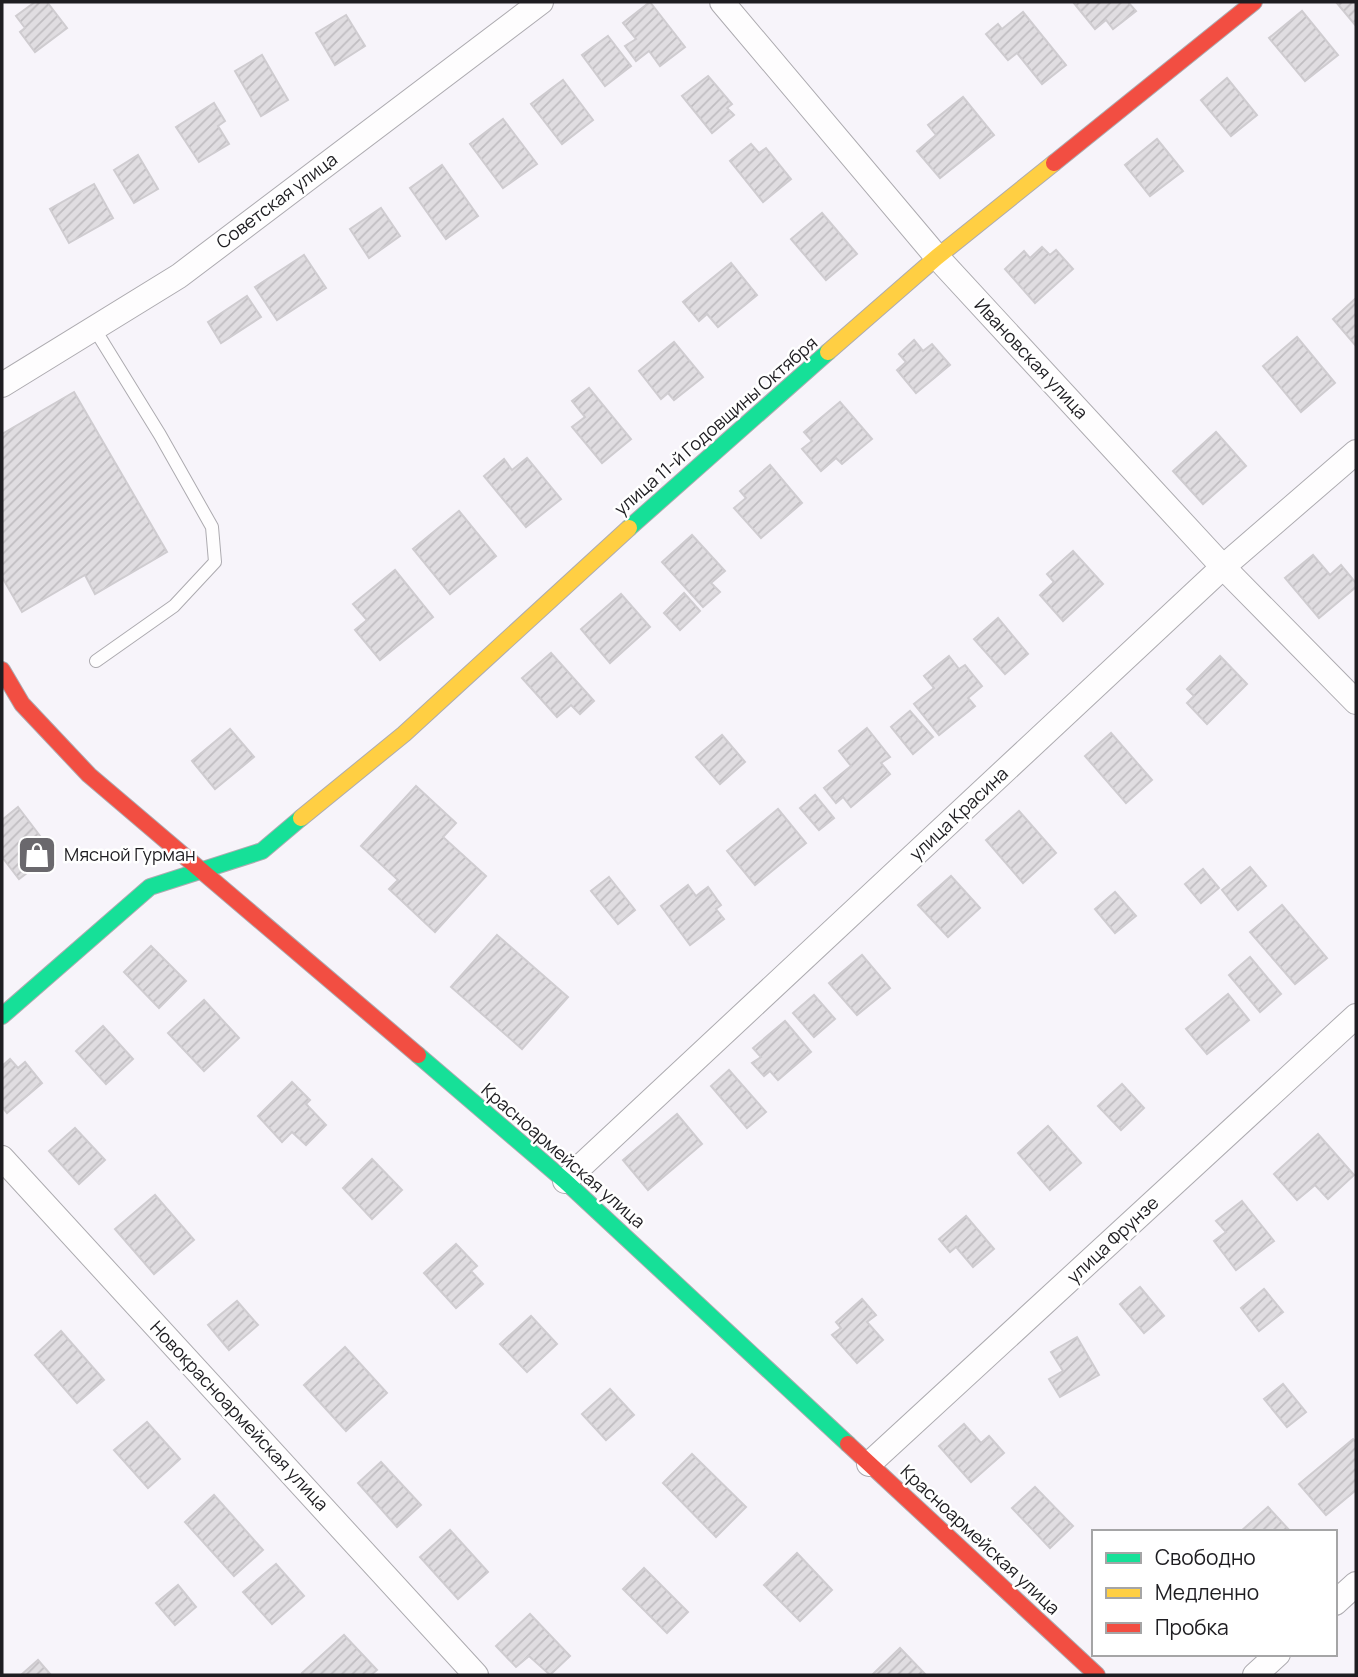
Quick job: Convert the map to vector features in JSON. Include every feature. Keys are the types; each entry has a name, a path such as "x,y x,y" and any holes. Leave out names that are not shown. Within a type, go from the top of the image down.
{"street":[{"name":"Советская улица","path":"2,385 178,276 541,2"},
{"name":"Ивановская улица","path":"722,2 937,257 1223,567 1356,702"},
{"name":"улица 11-й Годовщины Октября","path":"2,1016 150,887 262,851 404,734 608,546 937,257 1254,2"},
{"name":"улица Красина","path":"565,1181 1223,567 1356,452"},
{"name":"Красноармейская улица","path":"2,670 22,704 89,775 565,1181 1097,1675"},
{"name":"улица Фрунзе","path":"869,1464 1356,1016"},
{"name":"Новокрасноармейская улица","path":"2,1157 477,1675"},
{"path":"1337,1601 1356,1584"},
{"path":"1255,1675 1276,1656"}],"lane":[{"path":"94,328 160,435 212,527 215,562 174,606 96,661"}],"building":[{"path":"35,2 47,2 67,28 35,52 20,32 25,28 16,16"},
{"path":"650,2 685,47 660,66 649,51 636,61 625,46 636,39 623,23"},
{"path":"1073,2 1128,2 1136,11 1113,29 1106,20 1095,29"},
{"path":"1336,2 1356,2 1356,26"},
{"path":"1302,11 1338,55 1305,81 1269,38"},
{"path":"1023,12 1066,65 1042,84 1017,53 1008,60 986,34 998,24 1002,29"},
{"path":"346,15 365,46 335,65 316,33"},
{"path":"608,36 631,66 605,86 582,55"},
{"path":"262,55 288,100 261,116 235,71"},
{"path":"708,76 732,104 727,108 734,115 712,133 682,96"},
{"path":"1227,78 1257,115 1231,136 1201,100"},
{"path":"563,80 593,120 562,144 531,104"},
{"path":"963,97 994,135 940,178 917,151 936,135 928,125"},
{"path":"214,103 225,121 218,126 229,144 199,162 176,127"},
{"path":"503,119 537,164 503,188 470,144"},
{"path":"1157,139 1183,171 1150,196 1125,165"},
{"path":"751,144 759,153 766,148 791,179 763,202 730,161"},
{"path":"138,155 158,189 134,203 114,170"},
{"path":"442,165 478,216 446,239 410,188"},
{"path":"94,184 113,218 69,243 50,209"},
{"path":"381,208 400,236 369,258 350,229"},
{"path":"822,213 857,254 826,280 791,239"},
{"path":"1042,247 1050,255 1056,250 1073,269 1035,303 1005,269 1024,251 1030,258"},
{"path":"304,255 326,288 277,320 255,287"},
{"path":"731,263 757,295 718,327 707,314 699,321 683,302"},
{"path":"247,296 261,317 221,343 208,322"},
{"path":"1356,298 1356,346 1333,319"},
{"path":"1297,337 1335,383 1301,412 1263,366"},
{"path":"914,340 923,351 932,344 950,365 916,393 897,370 906,362 899,354"},
{"path":"674,342 703,377 674,400 668,393 661,399 639,371"},
{"path":"589,388 631,439 602,463 572,427 585,417 572,401"},
{"path":"74,392 167,552 95,594 85,575 22,612 2,577 2,434"},
{"path":"840,402 872,439 842,464 836,458 821,471 802,449 812,441 804,432"},
{"path":"1216,432 1246,466 1203,504 1173,471"},
{"path":"527,458 561,499 526,527 484,476 504,459 512,470"},
{"path":"770,465 802,503 761,538 734,508 746,498 740,491"},
{"path":"459,511 496,556 450,594 413,549"},
{"path":"692,535 725,571 711,583 720,592 703,607 662,562"},
{"path":"1073,551 1103,584 1063,621 1040,595 1054,582 1047,574"},
{"path":"1313,555 1330,575 1341,565 1356,583 1356,587 1319,618 1285,578"},
{"path":"395,570 433,617 380,660 355,630 367,620 353,604"},
{"path":"684,593 700,611 680,630 664,613"},
{"path":"621,594 650,627 610,663 581,629"},
{"path":"998,618 1028,654 1005,674 974,639"},
{"path":"551,653 594,701 580,714 571,705 557,717 522,678"},
{"path":"949,656 959,669 965,665 982,686 968,698 975,706 939,735 914,704 934,688 924,676"},
{"path":"1220,656 1247,684 1207,724 1187,703 1194,696 1187,689"},
{"path":"910,711 933,737 913,754 891,727"},
{"path":"867,728 890,757 881,763 890,774 851,807 843,797 836,803 824,788 851,766 839,751"},
{"path":"230,729 254,757 215,789 192,761"},
{"path":"1111,733 1152,780 1126,803 1085,756"},
{"path":"722,735 745,762 720,784 696,757"},
{"path":"416,786 456,823 443,837 486,876 435,932 389,889 398,880 361,846"},
{"path":"815,795 834,818 819,830 800,808"},
{"path":"18,807 53,853 19,879 2,857 2,820"},
{"path":"778,809 806,843 755,885 727,851"},
{"path":"1019,811 1056,853 1023,883 986,840"},
{"path":"1250,867 1266,886 1238,910 1222,890"},
{"path":"1203,869 1219,888 1201,903 1185,884"},
{"path":"951,876 980,908 948,937 918,905"},
{"path":"609,877 635,910 618,924 591,891"},
{"path":"688,885 696,896 708,887 721,905 716,909 724,919 690,945 661,906"},
{"path":"1115,892 1136,916 1115,933 1095,909"},
{"path":"1282,905 1327,958 1295,984 1250,932"},
{"path":"497,935 568,997 522,1049 451,987"},
{"path":"151,946 186,981 159,1008 124,972"},
{"path":"862,955 890,988 857,1015 829,983"},
{"path":"1250,957 1281,994 1260,1012 1229,975"},
{"path":"1228,994 1249,1020 1207,1054 1186,1029"},
{"path":"814,995 835,1019 814,1037 793,1013"},
{"path":"204,1000 239,1038 204,1071 168,1033"},
{"path":"785,1021 811,1052 778,1080 770,1071 764,1076 752,1063 761,1057 753,1048"},
{"path":"103,1026 133,1059 106,1084 76,1051"},
{"path":"10,1059 18,1068 25,1062 42,1083 7,1113 2,1107 2,1066"},
{"path":"729,1070 766,1112 747,1128 711,1086"},
{"path":"292,1082 310,1100 306,1104 326,1125 306,1145 292,1132 282,1142 258,1116"},
{"path":"1122,1084 1144,1108 1121,1130 1098,1106"},
{"path":"677,1114 702,1144 648,1190 623,1160"},
{"path":"1048,1126 1081,1163 1050,1190 1018,1153"},
{"path":"75,1128 105,1160 79,1184 49,1151"},
{"path":"1318,1134 1354,1175 1328,1199 1315,1185 1297,1200 1274,1174"},
{"path":"372,1159 402,1190 372,1219 343,1188"},
{"path":"155,1195 194,1240 154,1274 115,1229"},
{"path":"1242,1201 1274,1241 1236,1270 1214,1241 1226,1232 1216,1221"},
{"path":"966,1216 994,1249 973,1267 956,1247 950,1252 939,1239"},
{"path":"456,1244 477,1266 471,1271 483,1284 456,1308 424,1273"},
{"path":"1140,1287 1164,1316 1144,1333 1120,1304"},
{"path":"1264,1289 1283,1312 1259,1331 1241,1308"},
{"path":"862,1299 876,1315 867,1322 883,1340 857,1363 832,1335 841,1328 836,1322"},
{"path":"237,1301 258,1325 229,1350 208,1325"},
{"path":"531,1316 557,1344 527,1372 500,1344"},
{"path":"61,1331 104,1380 77,1403 35,1355"},
{"path":"1077,1337 1099,1375 1060,1397 1049,1379 1063,1371 1051,1352"},
{"path":"345,1347 387,1393 346,1431 304,1385"},
{"path":"1283,1384 1306,1412 1287,1427 1264,1399"},
{"path":"610,1389 634,1415 606,1440 582,1414"},
{"path":"147,1422 180,1459 148,1488 114,1450"},
{"path":"964,1424 981,1443 989,1436 1004,1453 971,1482 939,1446"},
{"path":"1353,1439 1356,1442 1356,1490 1326,1515 1299,1484"},
{"path":"692,1454 746,1507 716,1537 663,1483"},
{"path":"381,1462 421,1505 397,1527 358,1483"},
{"path":"1035,1487 1073,1526 1050,1548 1012,1508"},
{"path":"214,1495 263,1550 234,1576 185,1522"},
{"path":"1268,1507 1289,1530 1242,1530"},
{"path":"450,1530 488,1572 458,1599 420,1557"},
{"path":"797,1553 832,1590 800,1621 764,1585"},
{"path":"276,1564 304,1596 272,1624 243,1592"},
{"path":"644,1568 688,1612 667,1633 623,1589"},
{"path":"178,1585 196,1607 175,1625 156,1603"},
{"path":"530,1614 570,1656 550,1675 529,1656 516,1667 496,1646"},
{"path":"344,1635 377,1670 371,1675 302,1673"},
{"path":"900,1648 926,1675 872,1675"},
{"path":"38,1660 51,1675 21,1675"}],"traffic: fast":[{"path":"629,528 828,352"},
{"path":"2,1016 150,887 262,851 301,818"},
{"path":"418,1055 565,1181 848,1444"}],"traffic: slow":[{"path":"828,352 937,257 1054,163"},
{"path":"301,818 404,734 629,528"}],"traffic: jam":[{"path":"1054,163 1254,2"},
{"path":"2,670 22,704 89,775 418,1055"},
{"path":"848,1444 1097,1675"}],"place":[{"name":"Мясной Гурман","path":"37,855"}]}
